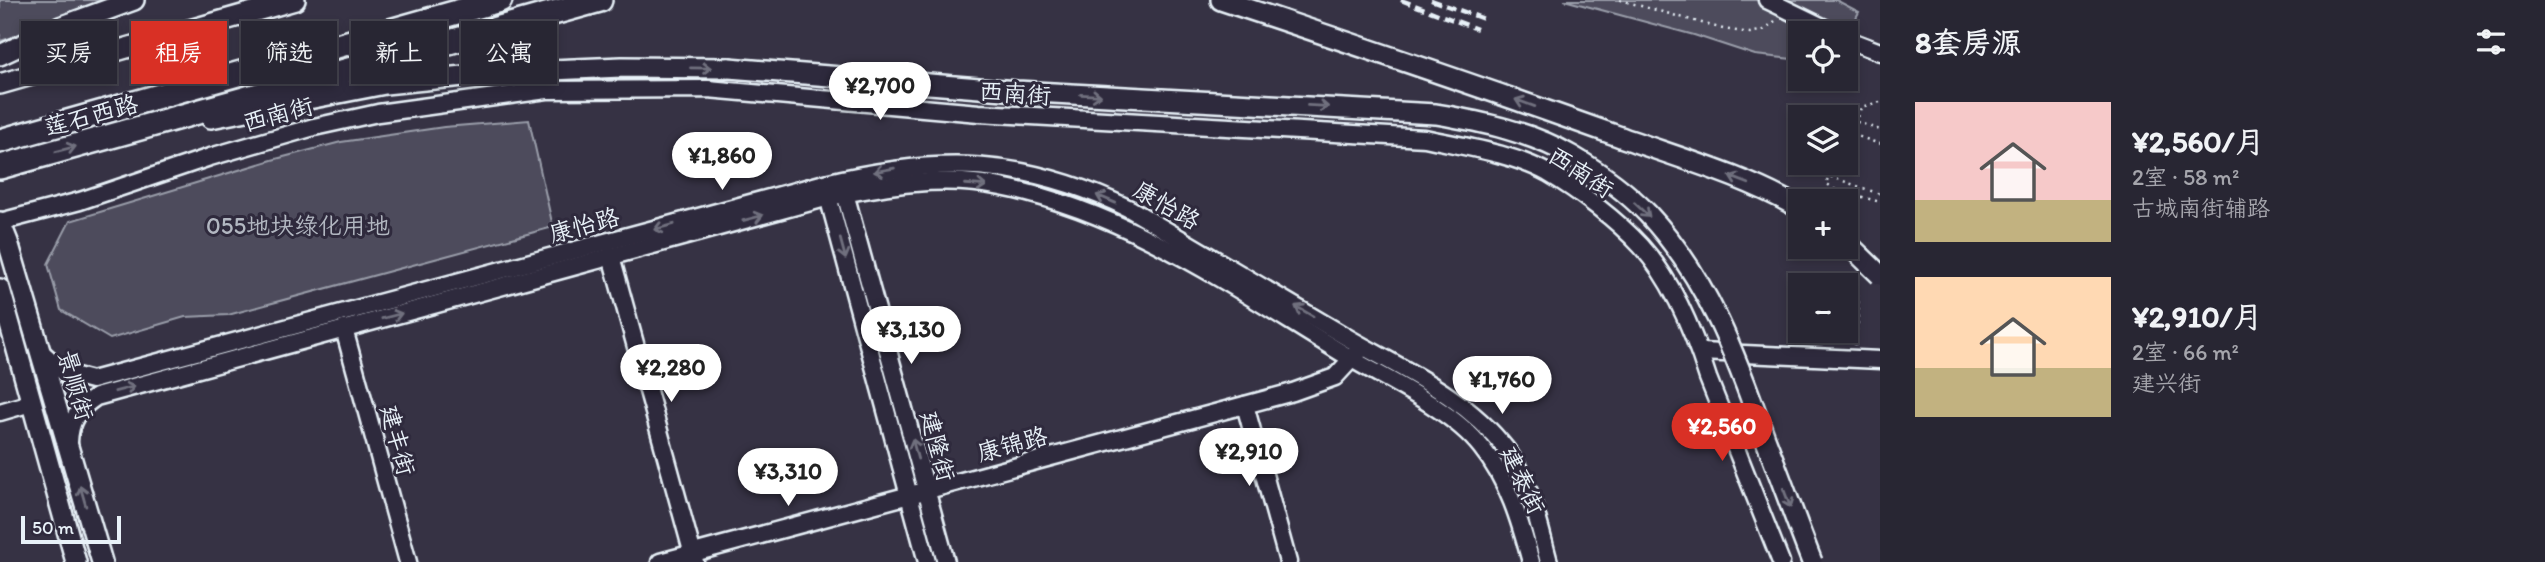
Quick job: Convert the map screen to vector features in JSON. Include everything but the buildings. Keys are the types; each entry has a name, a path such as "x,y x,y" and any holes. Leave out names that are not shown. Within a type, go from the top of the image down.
{"highway":[{"name":"莲石西路","path":"0,141 500,0"},
{"name":"莲石西路","path":"0,167 600,0"}],"main road":[{"path":"0,55 60,27 134,0"},
{"path":"0,84 295,0"},
{"path":"1221,0 1497,92 1735,179 1788,201"},
{"path":"123,134 385,84 502,72 622,67 729,68 1017,91 1436,114 1485,122 1571,155 1613,184 1647,214 1692,271 1726,334 1812,562"},
{"name":"景顺街","path":"0,222 102,562"},
{"path":"1858,254 1880,275"},
{"name":"景顺街","path":"0,289 76,562"}],"street":[{"path":"1767,0 1810,21"},
{"path":"1858,44 1880,52"},
{"name":"西南街","path":"0,222 80,201 210,157 314,127 378,113 547,90 708,89 979,113 1425,138 1494,153 1547,173 1596,207 1641,246 1675,295 1700,352 1781,562"},
{"name":"康怡路","path":"40,351 65,373 92,380 843,186 887,169 976,164 1030,173 1083,189 1130,209 1358,353"},
{"name":"建隆街","path":"843,186 946,562"},
{"name":"康怡路","path":"69,448 69,426 78,409 96,397 611,256 827,190"},
{"name":"建隆街","path":"827,190 927,562"},
{"path":"611,256 694,557"},
{"name":"建丰街","path":"344,329 408,562"},
{"path":"1700,352 1880,360"},
{"name":"康锦路","path":"660,562 694,557 926,490 1245,405 1335,377 1358,353"},
{"name":"建泰街","path":"1358,353 1457,424 1480,445 1499,473 1513,503 1531,562"},
{"name":"建泰街","path":"1358,353 1395,363 1479,418 1506,449 1526,480 1549,562"},
{"path":"0,412 31,403"},
{"path":"1245,405 1288,562"}],"path":[{"path":"1620,0 1723,29 1750,33 1764,30 1789,11"},
{"path":"1880,102 1861,107 1857,122 1880,130"},
{"path":"1858,136 1880,144"},
{"path":"1834,189 1826,183 1829,176 1880,194"},
{"path":"1858,196 1880,202"},
{"path":"1854,359 1855,343"}],"green space":[{"path":"0,0 140,0 68,21 21,21 21,35 0,41"},
{"path":"1564,0 1836,0 1859,12 1854,21 1788,21 1788,59 1755,55 1694,35"},
{"name":"055地块绿化用地","path":"529,120 553,227 228,315 185,317 110,339 61,310 48,264 70,221 341,142 444,127"}],"railway":[{"path":"1401,0 1477,29"},
{"path":"1431,0 1484,19"}]}
